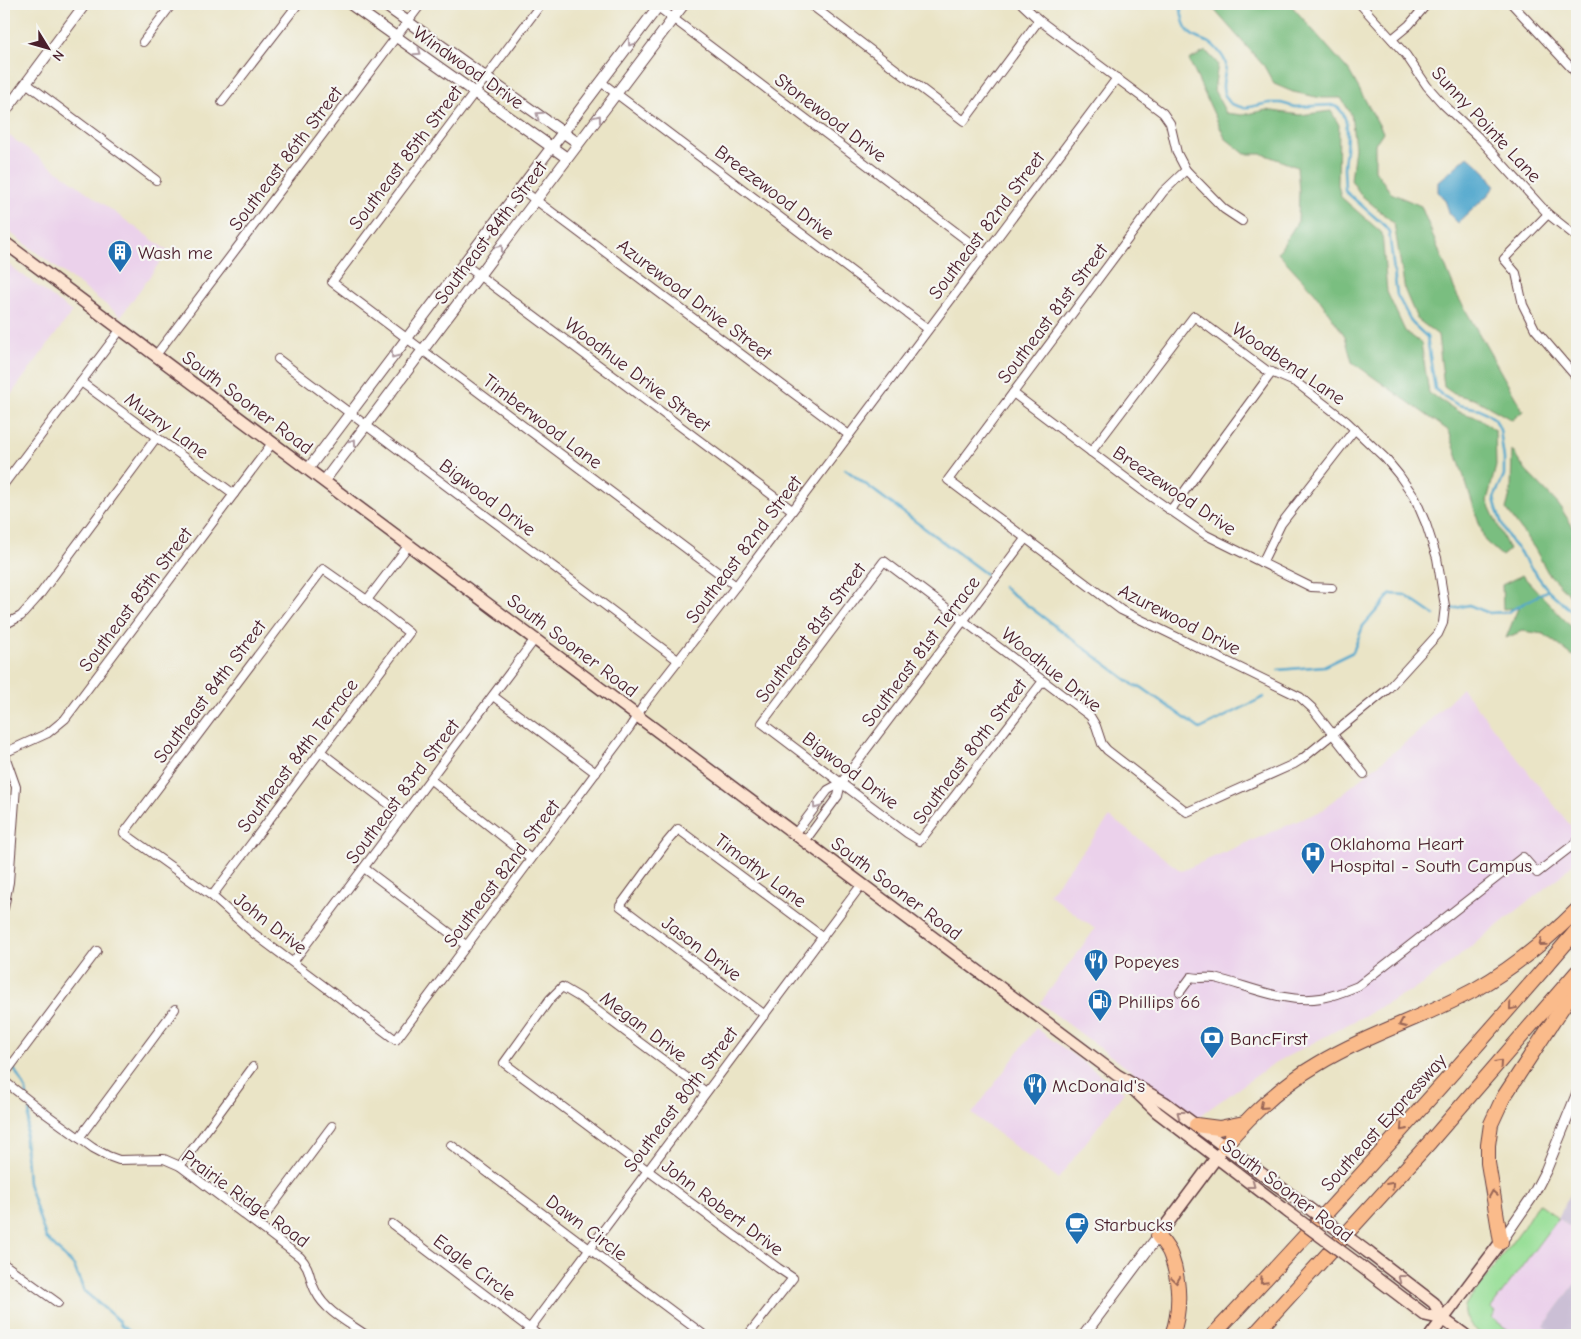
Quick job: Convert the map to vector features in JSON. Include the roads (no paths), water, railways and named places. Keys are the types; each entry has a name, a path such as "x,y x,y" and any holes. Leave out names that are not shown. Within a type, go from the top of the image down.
{"highway":[{"path":"1224,1146 1245,1123 1294,1079 1320,1063 1447,1004 1499,974 1544,942 1577,910"},
{"name":"Southeast Expressway","path":"1213,1335 1403,1129 1577,930"},
{"path":"1254,1335 1430,1142 1577,972"},
{"path":"1501,1242 1488,1163 1491,1124 1503,1098 1577,985"},
{"path":"1196,1125 1219,1128 1245,1123"},
{"path":"1158,1236 1171,1254 1176,1279 1178,1305 1172,1335"}],"main road":[{"name":"South Sooner Road","path":"4,242 1120,1077 1157,1112 1215,1158 1425,1315 1443,1319 1465,1335"},
{"name":"South Sooner Road","path":"1120,1077 1164,1102 1369,1253 1434,1303 1443,1319"},
{"path":"1158,1236 1224,1146"},
{"path":"1431,1335 1501,1242"}],"street":[{"path":"4,113 85,4"},
{"path":"143,42 172,4"},
{"path":"222,102 298,4"},
{"name":"Windwood Drive","path":"350,4 567,158"},
{"name":"Windwood Drive","path":"383,4 578,143"},
{"name":"Southeast 86th Street","path":"156,355 421,4"},
{"name":"Southeast 85th Street","path":"332,282 541,4"},
{"name":"Southeast 84th Street","path":"324,481 684,4"},
{"path":"810,4 964,121 1040,20"},
{"path":"1022,4 1040,20 1158,109 1170,123 1175,148 1186,170 1224,209 1242,221"},
{"name":"Sunny Pointe Lane","path":"1360,4 1392,39 1436,96 1478,137 1548,214 1577,238"},
{"path":"1392,39 1409,25 1427,4"},
{"path":"1512,4 1577,74"},
{"name":"Southeast 84th Street","path":"308,469 659,5"},
{"name":"Stonewood Drive","path":"659,5 673,18 985,254"},
{"name":"Southeast 82nd Street","path":"396,1040 596,773 645,703 736,586 1117,78"},
{"name":"Breezewood Drive","path":"601,82 928,329"},
{"path":"26,83 156,180"},
{"name":"Southeast 81st Street","path":"948,480 1163,192 1186,170"},
{"name":"Azurewood Drive Street","path":"521,189 848,436"},
{"path":"1548,214 1504,259 1516,273 1523,305 1535,329 1577,378"},
{"name":"Woodhue Drive Street","path":"464,264 792,510"},
{"name":"Timberwood Lane","path":"332,282 736,586"},
{"name":"Woodbend Lane","path":"1091,452 1194,316 1258,365 1297,383 1355,429 1391,465 1414,498 1432,539 1445,606 1444,623 1433,642 1388,689 1294,764 1187,812"},
{"path":"4,484 120,328"},
{"name":"Bigwood Drive","path":"278,359 679,661"},
{"path":"1170,511 1272,372"},
{"name":"Muzny Lane","path":"81,382 234,494"},
{"name":"Breezewood Drive","path":"1013,393 1170,511 1206,535 1311,587 1332,588"},
{"path":"1262,563 1280,524 1355,429"},
{"path":"4,625 21,616 38,597 156,438"},
{"name":"Southeast 85th Street","path":"4,753 48,733 65,719 273,442"},
{"name":"Azurewood Drive","path":"948,480 1121,610 1300,697 1312,708 1364,774"},
{"name":"Southeast 81st Terrace","path":"805,841 838,796 842,783 1025,539"},
{"path":"367,600 409,545"},
{"name":"Southeast 81st Street","path":"762,723 884,561"},
{"name":"Woodhue Drive","path":"884,561 1090,716 1096,726 1102,744 1107,750 1187,812"},
{"name":"Southeast 84th Street","path":"124,833 323,569 367,600"},
{"name":"Southeast 84th Terrace","path":"212,896 409,633 367,600"},
{"name":"Southeast 83rd Street","path":"293,962 535,639"},
{"name":"Southeast 80th Street","path":"920,841 1043,681"},
{"path":"493,696 596,773"},
{"name":"Bigwood Drive","path":"762,723 920,841"},
{"path":"321,752 403,815"},
{"path":"4,753 16,787 9,882 4,906"},
{"path":"430,780 531,859"},
{"name":"Southeast 81st Terrace","path":"795,834 828,790 842,783"},
{"name":"Timothy Lane","path":"620,906 678,829 823,937"},
{"name":"John Drive","path":"124,833 212,896 253,933 396,1040"},
{"path":"1180,992 1191,977 1213,978 1273,995 1292,998 1318,998 1341,993 1358,986 1523,857 1537,873 1577,842"},
{"path":"364,868 467,946"},
{"name":"Southeast 80th Street","path":"528,1332 588,1248 862,884"},
{"name":"Jason Drive","path":"620,906 765,1015"},
{"path":"4,1075 97,951"},
{"name":"Megan Drive","path":"504,1063 550,999 562,987 579,997 706,1092"},
{"path":"79,1138 175,1009"},
{"name":"John Robert Drive","path":"504,1063 793,1278 748,1335"},
{"path":"180,1166 253,1068"},
{"name":"Prairie Ridge Road","path":"4,1081 79,1138 108,1156 119,1160 164,1159 180,1166 300,1257 307,1264 311,1274 311,1282 322,1302 366,1335"},
{"path":"1501,1242 1532,1197 1546,1170 1577,1094"},
{"path":"258,1225 332,1126"},
{"name":"Dawn Circle","path":"451,1145 704,1335"},
{"name":"Eagle Circle","path":"392,1224 528,1332 538,1335"},
{"path":"1084,1335 1158,1236"},
{"path":"4,1264 58,1304"}],"water":[{"path":"1468,156 1486,172 1495,186 1458,223 1450,215 1445,200 1438,192 1438,182"}],"waterway":[{"path":"1180,4 1183,21 1189,32 1196,38 1212,44 1224,59 1226,65 1223,85 1226,97 1231,104 1244,108 1269,103 1281,103 1295,107 1332,105 1344,115 1347,132 1344,167 1345,191 1385,226 1389,232 1397,295 1412,323 1427,337 1435,389 1458,405 1480,409 1495,419 1500,430 1504,459 1504,476 1494,498 1502,525 1511,542 1520,551 1548,590 1577,616"},
{"path":"845,469 986,574"},
{"path":"1003,587 1135,686 1141,687 1200,729 1264,697"},
{"path":"1452,609 1469,605 1489,613 1508,612 1548,590"},
{"path":"1278,670 1324,666 1353,652 1363,626 1391,594 1405,595 1434,615"},
{"path":"4,1048 10,1063"},
{"path":"13,1067 26,1090 27,1096"},
{"path":"31,1106 25,1139 28,1183 46,1238 74,1266 84,1291 119,1321 121,1326 137,1335"}],"place":[{"name":"Wash me","path":"120,273"},
{"name":"Oklahoma Heart Hospital - South Campus","path":"1313,875"},
{"name":"Popeyes","path":"1096,982"},
{"name":"Phillips 66","path":"1100,1022"},
{"name":"BancFirst","path":"1212,1059"},
{"name":"McDonald's","path":"1035,1106"},
{"name":"Starbucks","path":"1077,1245"}]}
